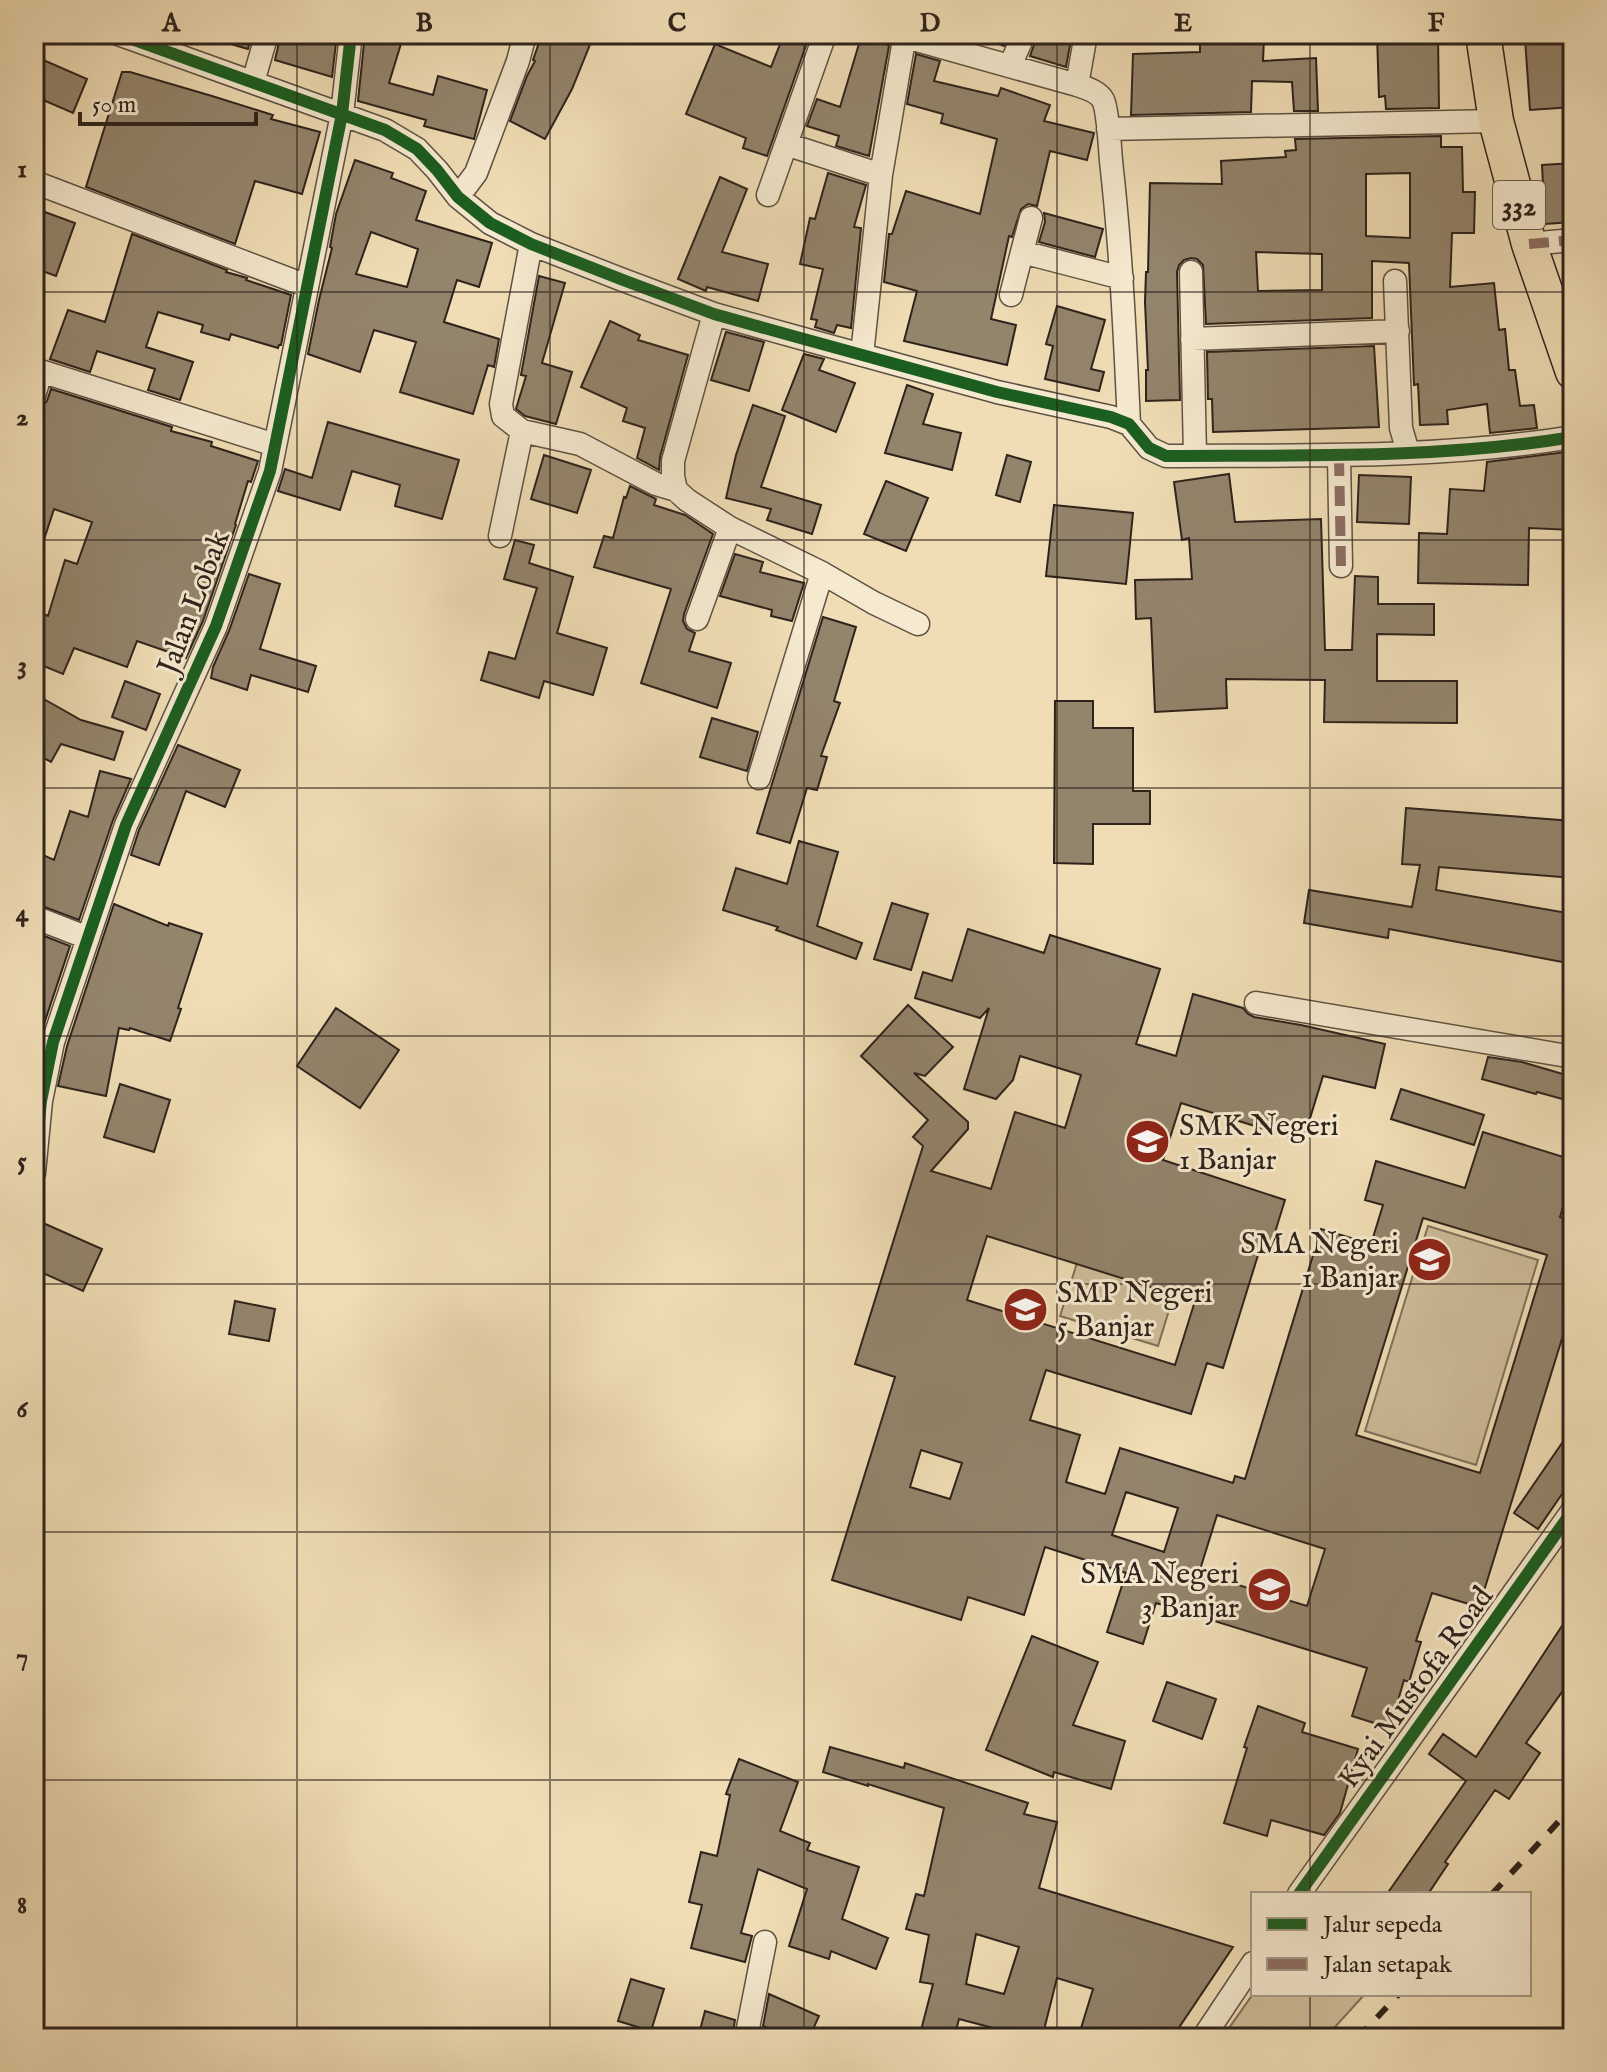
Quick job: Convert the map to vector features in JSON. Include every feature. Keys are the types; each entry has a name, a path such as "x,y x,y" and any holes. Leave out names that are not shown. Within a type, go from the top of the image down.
{"main road":[{"name":"332","path":"1483,34 1496,121 1529,244 1573,372"}],"street":[{"path":"118,34 385,130 417,149 458,197 490,223 531,244 714,314 997,392 1111,417 1129,424 1149,448 1166,456 1339,456 1499,448 1573,437"},
{"path":"253,82 267,34"},
{"name":"Jalan Lobak","path":"34,1173 41,1101 53,1042 126,825 216,626 270,471 342,114 351,34"},
{"path":"458,197 476,173 525,34"},
{"path":"768,195 825,34"},
{"path":"1010,66 1024,34"},
{"path":"1077,85 1086,34"},
{"path":"862,355 881,175 901,35 1077,85 1091,90 1102,99 1117,210 1129,424"},
{"path":"1108,129 1496,121"},
{"path":"786,144 881,175"},
{"path":"34,182 307,286"},
{"path":"1011,295 1031,218"},
{"path":"1529,244 1573,240"},
{"path":"531,244 501,404 503,416 522,431 580,444 656,484 676,490 730,528 918,624"},
{"path":"1022,252 1122,278"},
{"path":"1191,272 1195,456"},
{"path":"1395,281 1401,428 1408,452"},
{"path":"676,490 673,461 714,314"},
{"path":"1192,339 1398,331"},
{"path":"34,396 38,370 275,445"},
{"path":"500,536 522,431"},
{"path":"1339,456 1341,566"},
{"path":"697,619 730,528"},
{"path":"759,778 822,573"},
{"path":"34,917 88,938"},
{"path":"1256,1003 1573,1057"},
{"name":"Kyai Mustofa Road","path":"1300,1892 1573,1510"},
{"path":"746,2038 765,1942"},
{"path":"1203,2038 1251,1966"}],"shaded area":[{"path":"1428,1226 1538,1260 1476,1465 1365,1431"},
{"path":"1077,1263 1174,1294 1158,1346 1060,1316"},
{"path":"1252,1996 1363,1996 1325,2038 1222,2038"}],"building":[{"path":"213,34 252,34 248,49 213,39"},
{"path":"281,34 337,34 332,77 275,60"},
{"path":"365,34 404,34 389,83 433,95 438,76 487,90 474,139 424,126 426,120 358,101"},
{"path":"542,34 572,34 591,42 572,89 545,139 510,121 535,61"},
{"path":"784,34 810,34 767,156 743,148 746,138 686,114 715,44 771,67"},
{"path":"862,34 881,34 889,46 869,156 836,146 839,136 807,126 817,99 840,107"},
{"path":"978,34 1009,34 1004,46"},
{"path":"1038,34 1072,34 1066,67 1030,56"},
{"path":"1377,34 1438,34 1439,108 1386,109 1385,96 1379,97"},
{"path":"1573,35 1573,107 1530,110 1525,39"},
{"path":"1200,37 1264,38 1263,61 1316,58 1318,111 1294,111 1292,82 1252,81 1251,112 1131,115 1133,54 1200,52"},
{"path":"916,54 940,61 934,81 998,96 1001,88 1050,105 1044,121 1094,133 1087,160 1050,151 1037,206 1028,204 1021,209 1012,237 1009,236 991,319 1016,325 1007,365 904,341 917,291 884,282 889,234 892,234 906,191 980,214 997,139 941,123 943,114 907,104"},
{"path":"34,56 87,79 73,113 34,96"},
{"path":"122,72 212,96 273,115 271,119 320,132 302,194 255,181 235,244 86,187"},
{"path":"1441,136 1441,147 1462,147 1463,192 1475,192 1474,233 1452,233 1450,287 1494,283 1499,330 1505,329 1509,370 1515,370 1520,406 1534,405 1537,428 1490,433 1487,404 1447,410 1448,424 1420,425 1418,384 1414,385 1409,263 1372,261 1372,318 1206,324 1203,265 1197,259 1184,260 1177,272 1180,400 1146,401 1145,302 1150,183 1222,184 1221,161 1286,157 1285,151 1296,150 1295,139","holes":["1410,173 1410,238 1366,236 1366,174","1256,252 1322,254 1322,290 1258,291"]},
{"path":"355,160 393,173 391,178 426,191 416,220 492,243 479,287 457,280 444,322 499,339 494,367 488,365 473,414 400,392 416,342 374,330 360,372 308,354 332,248 336,214","holes":["371,232 418,249 407,287 356,274"]},
{"path":"1573,163 1573,222 1545,224 1542,165"},
{"path":"828,173 866,185 854,227 861,228 851,328 837,325 834,333 815,327 817,320 811,319 823,269 800,264 810,218 815,219"},
{"path":"720,177 747,189 722,252 768,264 758,301 707,287 706,291 678,279"},
{"path":"34,208 75,223 56,276 34,268"},
{"path":"1044,213 1103,229 1095,257 1039,242 1045,222"},
{"path":"132,234 291,295 281,345 278,348 231,334 229,340 201,332 203,325 158,312 146,347 193,362 180,400 148,390 155,369 97,351 90,372 50,359 68,310 105,322"},
{"path":"539,276 565,283 542,363 572,372 556,424 525,416 516,409 526,376 521,375"},
{"path":"1057,306 1105,320 1091,369 1104,372 1099,391 1045,379 1053,346 1046,344"},
{"path":"610,321 640,335 638,340 688,355 659,470 637,458 645,428 623,421 627,408 581,387"},
{"path":"726,332 764,342 749,391 711,380"},
{"path":"1374,346 1379,427 1213,432 1212,399 1208,399 1207,352"},
{"path":"804,354 824,359 819,370 855,383 836,432 782,410"},
{"path":"907,385 933,394 923,424 961,433 952,470 885,453"},
{"path":"51,389 172,427 171,431 212,442 211,446 258,461 251,482 248,481 203,621 186,658 137,641 127,667 74,648 63,674 34,662 34,610 48,616 65,560 77,564 92,522 54,509 38,558 34,557 34,429 40,408 47,401"},
{"path":"753,405 785,416 761,487 821,505 812,534 767,520 771,509 726,498"},
{"path":"328,422 459,460 442,519 395,506 400,485 352,471 340,510 278,491 285,469 312,478"},
{"path":"1566,452 1573,496 1573,530 1529,528 1528,585 1418,583 1419,533 1447,534 1450,489 1484,491 1487,462"},
{"path":"544,455 591,470 577,513 531,499"},
{"path":"1007,455 1031,462 1020,502 996,495"},
{"path":"1229,474 1235,522 1321,519 1325,650 1352,650 1355,576 1378,577 1378,604 1434,604 1434,635 1377,634 1377,681 1457,681 1457,723 1324,722 1325,680 1226,679 1227,708 1155,712 1151,618 1136,619 1135,580 1192,579 1189,538 1182,540 1174,482"},
{"path":"1359,475 1411,477 1409,524 1357,522"},
{"path":"886,481 928,498 906,551 864,534"},
{"path":"630,486 656,499 654,505 685,515 713,534 683,621 687,629 695,633 689,651 731,663 717,708 641,683 671,589 594,567 604,536 613,538"},
{"path":"1054,505 1133,513 1126,584 1046,576"},
{"path":"515,540 534,545 529,563 573,577 557,633 607,648 593,695 544,681 539,698 481,680 489,652 515,659 537,588 504,579"},
{"path":"735,554 763,562 760,572 804,583 792,621 771,616 772,610 720,596"},
{"path":"249,574 280,584 260,649 316,666 308,692 251,675 247,690 211,678"},
{"path":"823,617 856,627 834,701 840,703 821,756 827,757 817,790 807,788 790,843 757,833"},
{"path":"125,681 160,694 146,730 112,717"},
{"path":"42,698 81,720 123,732 114,760 61,744 51,762 34,753 34,713"},
{"path":"1055,701 1093,701 1093,728 1133,728 1133,791 1150,791 1150,824 1093,824 1093,864 1054,863"},
{"path":"712,718 758,732 747,771 700,757"},
{"path":"178,745 240,770 225,807 186,791 159,865 131,855 139,830"},
{"path":"100,771 131,779 113,820 79,920 34,903 34,851 54,860 70,811 88,817"},
{"path":"1406,808 1573,821 1573,878 1439,867 1436,890 1573,914 1573,964 1389,929 1388,938 1304,923 1309,890 1412,907 1420,865 1402,864"},
{"path":"799,841 838,852 817,926 862,943 856,959 776,930 778,927 723,910 736,868 787,884"},
{"path":"892,903 928,914 911,970 874,959"},
{"path":"114,904 168,926 169,923 202,934 170,1041 130,1028 119,1028 106,1096 58,1086 67,1046"},
{"path":"968,929 1044,953 1050,935 1160,969 1136,1044 1176,1056 1193,994 1243,1008 1254,1017 1385,1044 1375,1088 1323,1076 1303,1141 1181,1103 1163,1160 1285,1200 1272,1242 1263,1239 1223,1368 1207,1363 1191,1414 1046,1370 1030,1420 1080,1435 1066,1482 1105,1494 1120,1448 1233,1483 1235,1476 1245,1479 1321,1229 1371,1244 1383,1205 1365,1200 1376,1161 1465,1188 1483,1132 1573,1160 1573,1173 1560,1217 1573,1221 1573,1303 1479,1607 1432,1593 1416,1641 1421,1642 1409,1682 1404,1680 1390,1728 1352,1716 1367,1668 1156,1603 1143,1644 1107,1632 1126,1573 1045,1547 1024,1615 968,1597 961,1620 832,1580 895,1377 855,1364 923,1146 913,1137 928,1120 861,1056 908,1005 953,1047 925,1076 914,1073 968,1122 968,1129 931,1171 991,1189 1015,1112 1065,1128 1081,1075 1020,1056 1013,1080 996,1099 964,1089 989,1008 980,1018 915,998 923,972 952,981","holes":["1423,1218 1547,1255 1480,1473 1356,1435","987,1236 1195,1301 1175,1365 967,1300","921,1450 962,1463 950,1499 910,1487","1126,1492 1178,1508 1164,1552 1112,1535","1217,1515 1325,1549 1307,1606 1199,1573"]},
{"path":"34,932 70,946 39,1039 34,1037"},
{"path":"336,1008 399,1050 360,1108 297,1066"},
{"path":"1488,1057 1522,1062 1573,1077 1573,1102 1482,1079"},
{"path":"120,1084 170,1100 154,1152 104,1137"},
{"path":"1401,1089 1484,1115 1474,1145 1391,1119"},
{"path":"34,1219 102,1249 83,1291 34,1269"},
{"path":"235,1301 275,1309 269,1341 229,1334"},
{"path":"1573,1427 1573,1478 1538,1529 1514,1513"},
{"path":"1573,1609 1573,1700 1562,1692 1526,1743 1540,1753 1509,1799 1495,1790 1445,1862 1448,1864 1429,1892 1388,1892 1466,1781 1429,1754 1443,1734 1476,1757"},
{"path":"1032,1636 1098,1662 1073,1725 1125,1741 1111,1789 1054,1772 1053,1777 986,1750"},
{"path":"1167,1682 1216,1699 1202,1739 1153,1721"},
{"path":"1258,1706 1305,1723 1302,1732 1358,1749 1340,1813 1324,1835 1271,1820 1267,1836 1224,1823"},
{"path":"830,1747 904,1768 905,1763 1028,1803 1024,1814 1057,1822 1039,1888 1233,1947 1172,2038 1078,2038 1093,1989 1057,1978 1042,2038 1031,2038 959,2019 954,2038 919,2038 933,1984 920,1982 929,1935 906,1929 916,1894 924,1896 944,1808 823,1772","holes":["976,1934 1019,1947 1004,1994 966,1984"]},
{"path":"739,1759 798,1782 780,1831 810,1843 807,1850 859,1867 842,1919 888,1938 876,1969 831,1951 829,1959 789,1946 807,1889 758,1869 741,1933 752,1936 745,1962 691,1948 702,1905 689,1902 701,1852 717,1856 730,1795 726,1794"},
{"path":"631,1979 664,1989 651,2031 618,2021"},
{"path":"769,1994 819,2016 809,2038 790,2038 763,2026"},
{"path":"705,2011 735,2020 732,2038 698,2038"}],"railway":[{"path":"1494,1892 1573,1806"},
{"path":"1358,2038 1397,1996"}],"marked path":[{"path":"1529,244 1573,240"},
{"path":"1339,456 1341,566"}],"cycle path":[{"path":"118,34 385,130 417,149 458,197 490,223 531,244 714,314 997,392 1111,417 1129,424 1149,448 1166,456 1421,452 1573,437"},
{"path":"34,1173 41,1101 53,1042 126,825 216,626 270,471 342,114 351,34"},
{"path":"1300,1892 1573,1510"}],"place":[{"name":"SMK Negeri 1 Banjar","path":"1148,1142"},
{"name":"SMA Negeri 1 Banjar","path":"1430,1260"},
{"name":"SMP Negeri 5 Banjar","path":"1026,1309"},
{"name":"SMA Negeri 3 Banjar","path":"1270,1590"}]}
